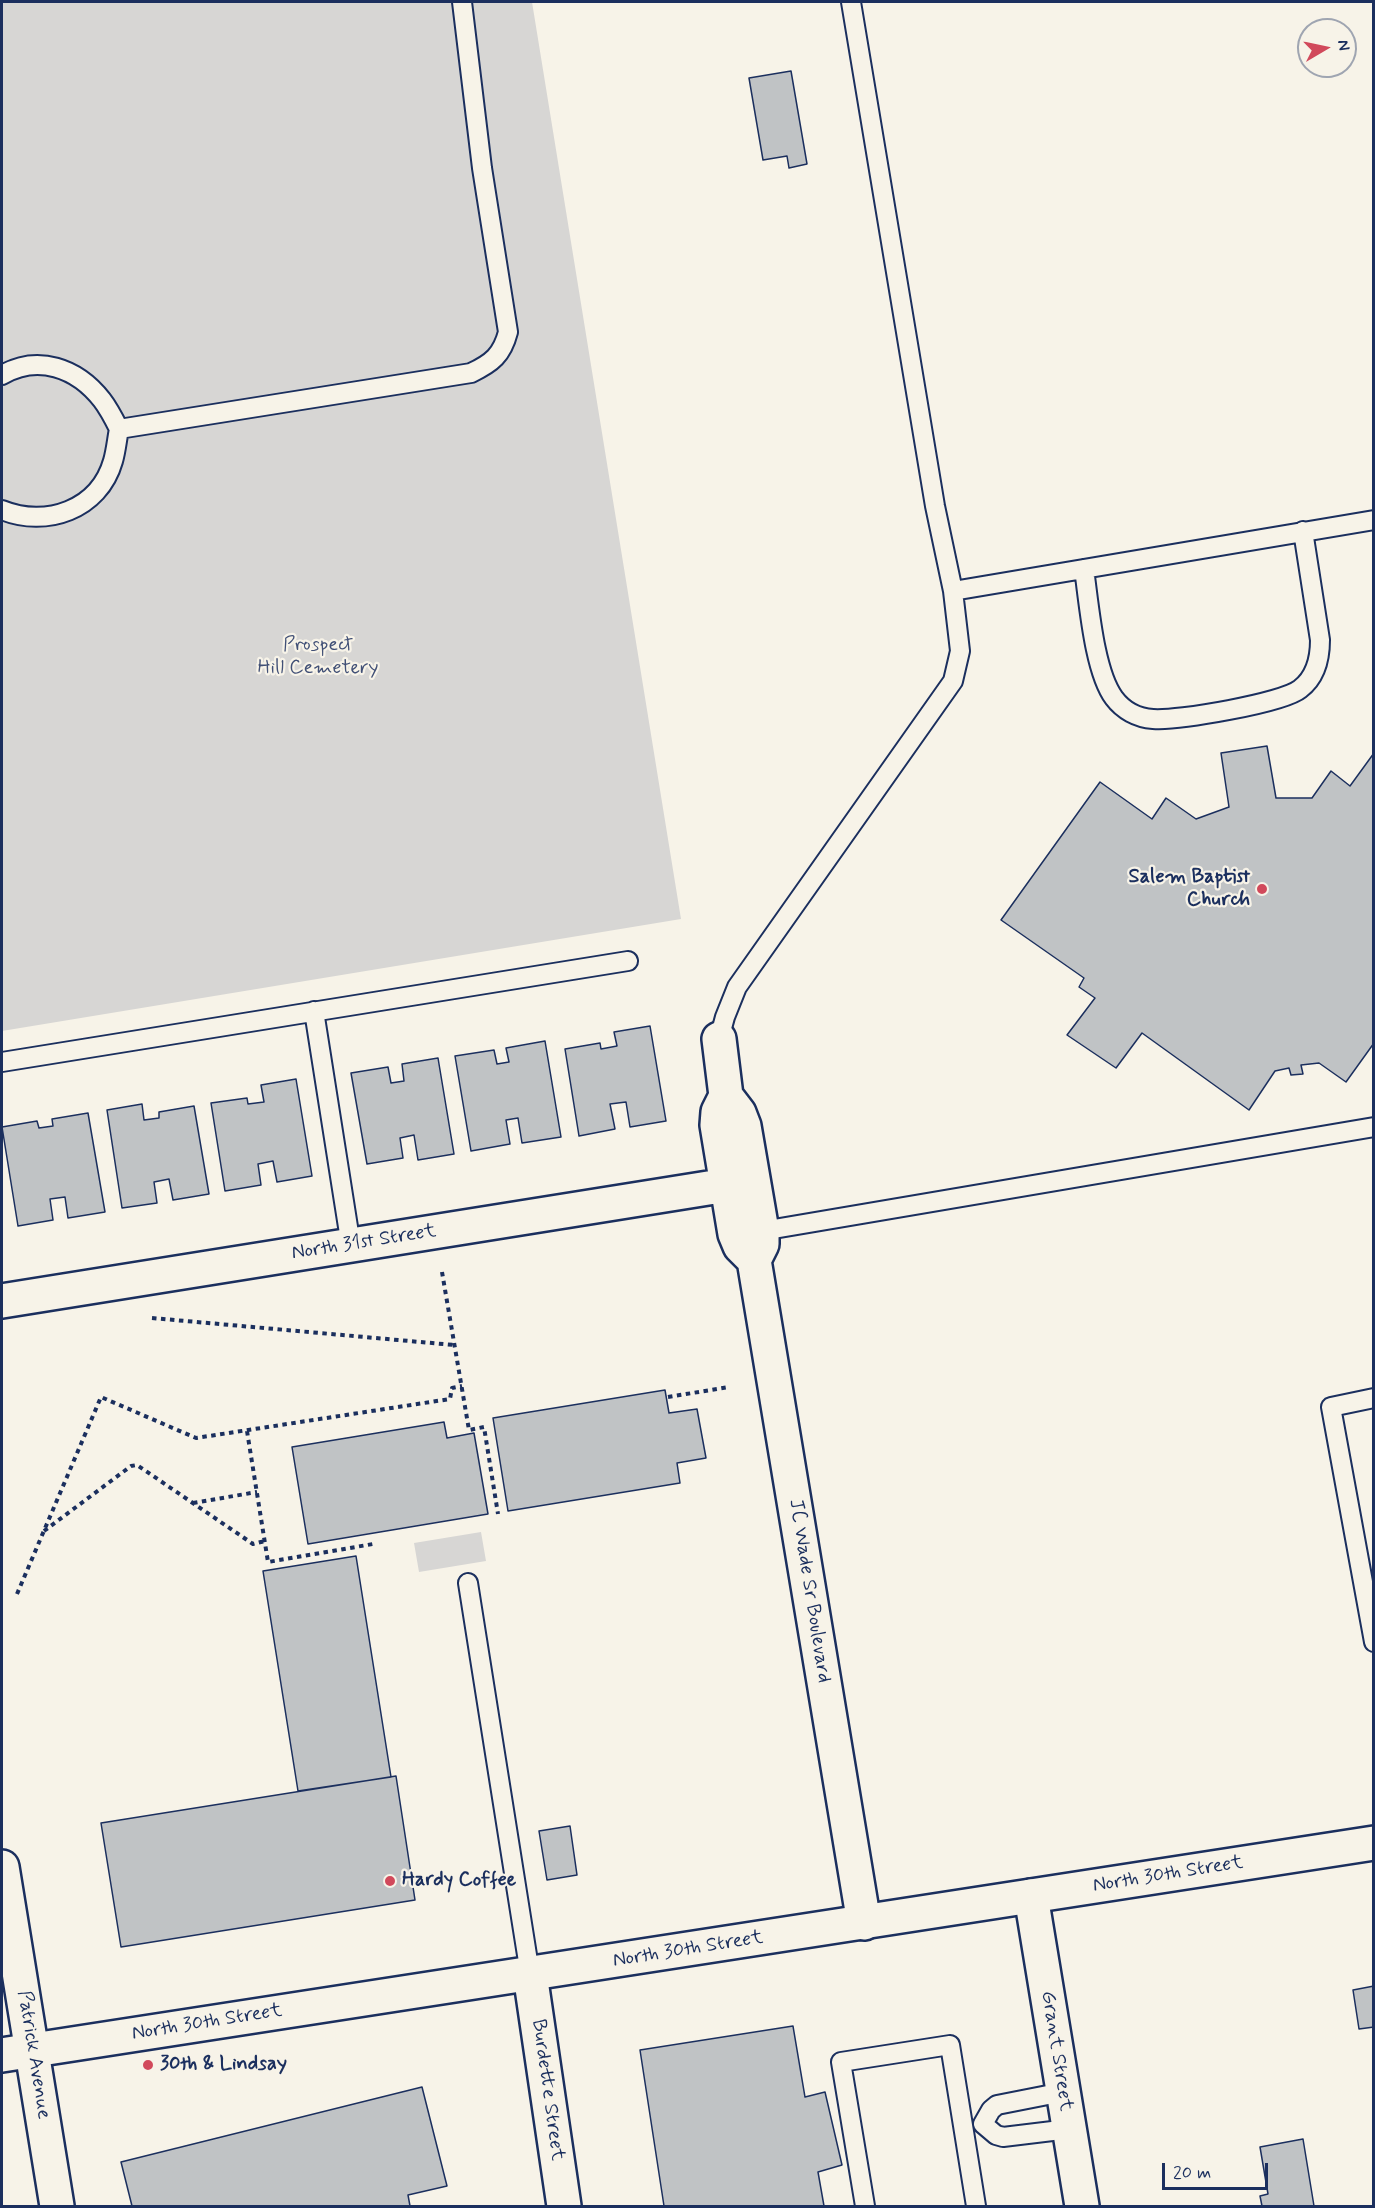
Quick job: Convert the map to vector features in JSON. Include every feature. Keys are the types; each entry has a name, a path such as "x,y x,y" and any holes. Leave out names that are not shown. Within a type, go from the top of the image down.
{"street":[{"name":"JC Wade Sr Boulevard","path":"719,1039 726,1096 739,1113 744,1126 758,1245 864,1923"},
{"name":"JC Wade Sr Boulevard","path":"726,1096 718,1112 717,1125 735,1234 740,1246 758,1245"},
{"name":"North 31st Street","path":"2,1301 727,1185"},
{"name":"North 30th Street","path":"17,2052 1374,1843"},
{"name":"Patrick Avenue","path":"2,1867 17,2052 57,2206"},
{"name":"Grant Street","path":"1031,1896 1082,2206"},
{"name":"Burdette Street","path":"530,1974 564,2206"}],"lane":[{"path":"119,429 471,373 487,365 504,347 508,332 482,168 462,2"},
{"path":"719,1039 731,1001 742,979 937,706 953,681 960,651 953,591 935,506 851,2"},
{"path":"2,375 32,364 56,366 83,381 102,400 119,429 113,461 107,476 90,500 60,515 48,517 22,516 2,510"},
{"path":"953,591 1374,520"},
{"path":"1084,569 1105,684 1114,699 1126,710 1139,717 1167,719 1269,702 1287,697 1301,689 1314,675 1320,657 1320,640 1303,531"},
{"path":"2,1062 628,961"},
{"path":"314,1011 351,1245"},
{"path":"758,1245 1374,1127"},
{"path":"1374,1398 1331,1407 1374,1642"},
{"path":"468,1583 530,1974"},
{"path":"865,2206 842,2062 950,2045 976,2206"},
{"path":"963,2128 983,2124 997,2104 1063,2092"},
{"path":"983,2124 996,2135 1003,2137 1069,2129"}],"path":[{"path":"442,1272 468,1430 484,1427 498,1514"},
{"path":"152,1318 454,1345"},
{"path":"17,1594 101,1397 196,1438 450,1399 452,1388 462,1386"},
{"path":"668,1397 729,1387"},
{"path":"247,1431 268,1562 373,1544"},
{"path":"44,1532 131,1466 137,1464 253,1544 265,1542"},
{"path":"192,1503 257,1492"}],"green space":[{"name":"Prospect Hill Cemetery","path":"2,2 532,2 681,919 2,1031"},
{"path":"481,1532 486,1561 419,1572 414,1543"}],"building":[{"path":"791,71 807,164 789,168 787,156 763,160 749,78"},
{"path":"1267,746 1276,798 1312,798 1331,771 1350,786 1374,753 1374,1043 1346,1082 1319,1063 1301,1065 1303,1074 1291,1075 1289,1068 1275,1071 1249,1110 1142,1033 1116,1068 1067,1035 1095,998 1079,987 1084,978 1001,920 1100,782 1152,819 1166,798 1196,819 1229,807 1221,753"},
{"path":"650,1026 666,1121 630,1127 626,1102 610,1104 615,1129 579,1136 565,1049 600,1043 601,1049 617,1046 614,1032"},
{"path":"545,1041 561,1137 522,1143 518,1118 506,1120 510,1144 471,1151 455,1056 494,1050 497,1064 509,1062 506,1048"},
{"path":"438,1058 454,1154 418,1160 414,1135 400,1138 403,1158 367,1164 351,1073 388,1067 391,1083 404,1081 402,1064"},
{"path":"296,1079 312,1176 277,1182 273,1161 258,1164 261,1185 225,1191 211,1103 247,1098 248,1104 264,1102 261,1085"},
{"path":"142,1104 144,1120 159,1118 159,1112 194,1106 209,1194 173,1200 169,1179 154,1182 157,1203 122,1208 107,1110"},
{"path":"88,1113 105,1212 68,1218 65,1197 50,1199 53,1220 18,1226 2,1127 37,1121 39,1128 53,1126 52,1119"},
{"path":"665,1390 669,1413 697,1409 706,1458 677,1463 680,1483 508,1511 493,1418"},
{"path":"444,1422 447,1438 474,1433 488,1514 308,1544 292,1447"},
{"path":"356,1556 391,1777 298,1791 263,1571"},
{"path":"396,1776 415,1900 121,1947 101,1823"},
{"path":"570,1826 577,1875 547,1880 539,1831"},
{"path":"1374,1986 1374,2027 1359,2029 1353,1990"},
{"path":"793,2026 805,2097 825,2092 842,2165 818,2172 824,2206 664,2206 640,2050"},
{"path":"422,2087 447,2186 408,2195 410,2206 132,2206 121,2162"},
{"path":"1303,2139 1314,2206 1262,2206 1260,2196 1268,2194 1260,2147"}],"place":[{"name":"Salem Baptist Church","path":"1262,889"},
{"name":"Hardy Coffee","path":"390,1881"},
{"name":"30th & Lindsay","path":"148,2065"}]}
